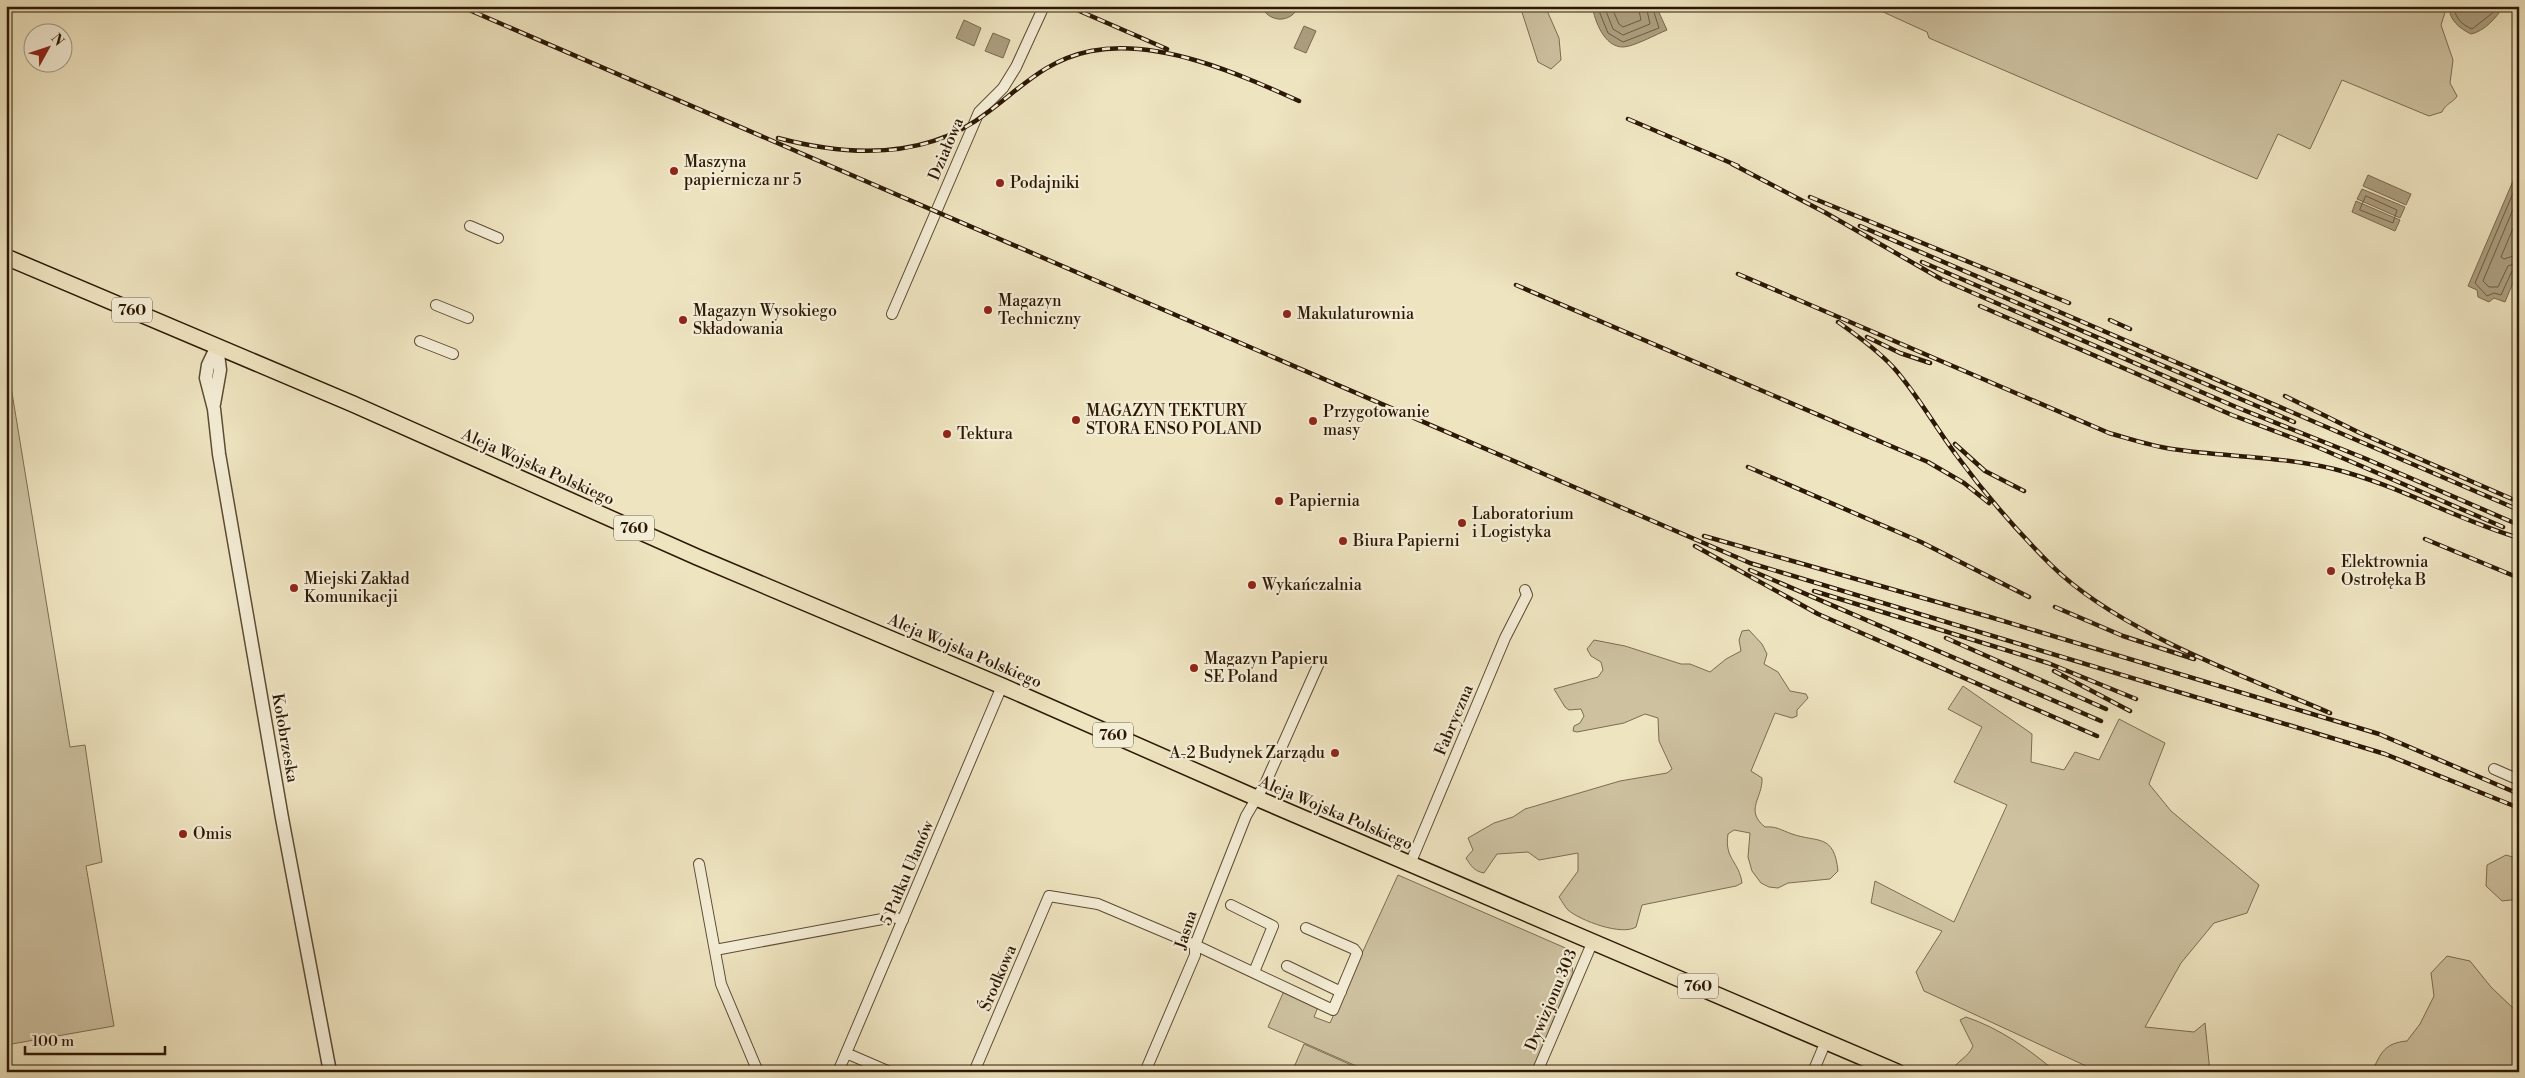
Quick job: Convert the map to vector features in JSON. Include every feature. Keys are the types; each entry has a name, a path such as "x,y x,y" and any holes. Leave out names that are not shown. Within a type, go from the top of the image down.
{"main road":[{"name":"Aleja Wojska Polskiego","path":"13,259 217,346 698,557 1002,686 1256,798 1897,1072"}],"street":[{"name":"Działowa","path":"892,314 978,112 1003,88 1016,67 1044,6"},
{"path":"470,226 498,238"},
{"path":"436,305 468,318"},
{"path":"420,341 453,354"},
{"name":"Kołobrzeska","path":"217,346 220,370 214,409 219,454 268,740 330,1072"},
{"name":"Fabryczna","path":"1410,864 1505,638 1527,594 1525,590"},
{"name":"Jasna","path":"1145,1072 1195,955 1195,945 1246,816 1276,762 1319,663"},
{"name":"5 Pułku Ułanów","path":"838,1072 1002,686"},
{"path":"2494,769 2519,780"},
{"path":"699,864 724,992 758,1072"},
{"name":"Środkowa","path":"974,1072 1049,896 1098,904 1195,945"},
{"path":"1232,905 1273,926 1254,972"},
{"path":"715,950 893,918 903,920"},
{"path":"1195,945 1333,1010 1357,956 1356,951 1306,928"},
{"name":"Dywizjonu 303","path":"1537,1072 1593,941"},
{"path":"1286,966 1341,992"},
{"path":"1814,1072 1826,1042"},
{"path":"846,1053 890,1072"}],"shaded area":[{"path":"1520,6 1545,6 1559,38 1561,60 1551,69 1538,62"},
{"path":"1870,6 2447,6 2441,25 2453,60 2450,83 2457,96 2442,112 2429,116 2342,80 2310,149 2278,134 2257,179 1929,38 1927,32"},
{"path":"6,356 70,747 85,745 102,862 86,866 114,1026 6,1045"},
{"path":"1749,630 1762,644 1767,654 1764,664 1778,672 1790,691 1806,694 1808,698 1797,710 1797,716 1792,718 1775,713 1751,771 1762,778 1762,785 1755,809 1756,815 1765,827 1775,828 1829,845 1833,850 1838,871 1830,879 1788,883 1778,888 1769,887 1761,883 1752,871 1748,857 1750,833 1734,830 1728,834 1728,849 1742,883 1736,886 1642,905 1636,927 1621,930 1582,919 1568,910 1559,897 1578,871 1578,853 1539,860 1528,852 1497,854 1484,873 1471,866 1466,858 1473,850 1468,838 1494,823 1513,817 1525,809 1620,781 1667,773 1672,769 1659,741 1658,718 1645,714 1624,723 1577,732 1573,731 1574,726 1580,723 1584,716 1581,709 1569,710 1565,707 1554,689 1598,677 1603,670 1601,662 1591,656 1587,649 1594,640 1625,646 1681,664 1690,664 1710,672 1726,659 1741,651 1739,640 1742,631"},
{"path":"1963,686 2032,734 2031,762 2064,770 2075,752 2099,760 2119,719 2165,743 2149,784 2171,811 2259,885 2247,913 2214,923 2181,963 2145,1027 2194,1032 2205,1023 2210,1072 2099,1072 1924,991 1916,972 1942,931 1871,903 1875,881 1954,922 2007,805 1954,782 1982,727 1948,709"},
{"path":"2506,855 2519,859 2519,899 2502,901 2486,886 2487,865"},
{"path":"1398,875 1570,950 1573,973 1532,1072 1370,1072 1268,1027 1284,991 1318,1007 1314,1017 1330,1023"},
{"path":"2447,956 2470,961 2491,987 2514,1009 2519,1009 2519,1072 2372,1072 2381,1054 2389,1046 2407,1041 2420,1024 2434,996 2431,973"},
{"path":"1966,1017 1990,1027 2013,1040 2056,1072 1951,1072 1973,1046 1960,1020"},
{"path":"1304,1044 1367,1072 1292,1072"}],"water":[{"path":"1261,6 1299,6 1291,16 1280,19 1269,16"},
{"path":"1592,6 1656,6 1667,30 1633,45 1616,46 1606,38 1598,26"},
{"path":"2449,6 2503,6 2490,23 2476,33 2471,34 2456,23 2449,11"},
{"path":"964,20 981,28 974,46 956,38"},
{"path":"1304,26 1316,31 1306,53 1294,48"},
{"path":"993,33 1010,40 1003,58 985,51"},
{"path":"2519,167 2519,268 2505,302 2494,298 2489,302 2478,297 2477,290 2468,286"},
{"path":"2368,175 2411,194 2406,205 2363,186"},
{"path":"2362,189 2405,207 2400,218 2357,199"},
{"path":"2356,201 2400,220 2395,231 2352,212"}],"railway":[{"path":"460,6 1750,563 2385,754 2519,808"},
{"path":"1068,6 1167,49"},
{"path":"778,138 833,149 860,151 914,146 940,139 964,128 1048,67 1075,55 1117,48 1171,54 1198,61 1251,80 1299,101"},
{"path":"1628,119 1738,166"},
{"path":"1732,164 1826,213 1941,279 2236,407 2364,458 2519,525"},
{"path":"1810,197 2069,303"},
{"path":"1860,226 2519,510"},
{"path":"1922,262 2294,422"},
{"path":"1738,274 2109,433 2172,449 2273,459 2334,469 2381,484 2519,538"},
{"path":"1516,285 1928,462 1964,483 1989,503"},
{"path":"1980,306 2232,415 2317,447 2503,527"},
{"path":"2110,320 2130,329"},
{"path":"1838,322 1867,343 1893,367 1957,456 1990,498 2051,565 2079,589 2111,611 2183,650 2330,713"},
{"path":"1867,337 1900,353 1930,363"},
{"path":"2285,396 2360,433 2519,502"},
{"path":"1955,444 1985,471 2024,491"},
{"path":"1748,467 1921,542 2029,597"},
{"path":"1704,536 1990,617 2379,734 2519,794"},
{"path":"2425,539 2519,578"},
{"path":"1695,546 1818,614 2097,736"},
{"path":"1750,570 2101,721"},
{"path":"1814,591 2048,663 2136,699"},
{"path":"2055,607 2123,636 2194,659"},
{"path":"1946,638 2106,709"},
{"path":"2054,671 2130,711"}],"place":[{"name":"Maszyna papiernicza nr 5","path":"674,171"},
{"name":"Podajniki","path":"1000,183"},
{"name":"Magazyn Techniczny","path":"988,310"},
{"name":"Makulaturownia","path":"1287,314"},
{"name":"Magazyn Wysokiego Składowania","path":"683,320"},
{"name":"MAGAZYN TEKTURY STORA ENSO POLAND","path":"1076,420"},
{"name":"Przygotowanie masy","path":"1313,421"},
{"name":"Tektura","path":"947,434"},
{"name":"Papiernia","path":"1279,501"},
{"name":"Laboratorium i Logistyka","path":"1462,523"},
{"name":"Biura Papierni","path":"1343,541"},
{"name":"Elektrownia Ostrołęka B","path":"2331,571"},
{"name":"Wykańczalnia","path":"1252,585"},
{"name":"Miejski Zakład Komunikacji","path":"294,588"},
{"name":"Magazyn Papieru SE Poland","path":"1194,668"},
{"name":"A-2 Budynek Zarządu","path":"1335,753"},
{"name":"Omis","path":"183,834"}]}
